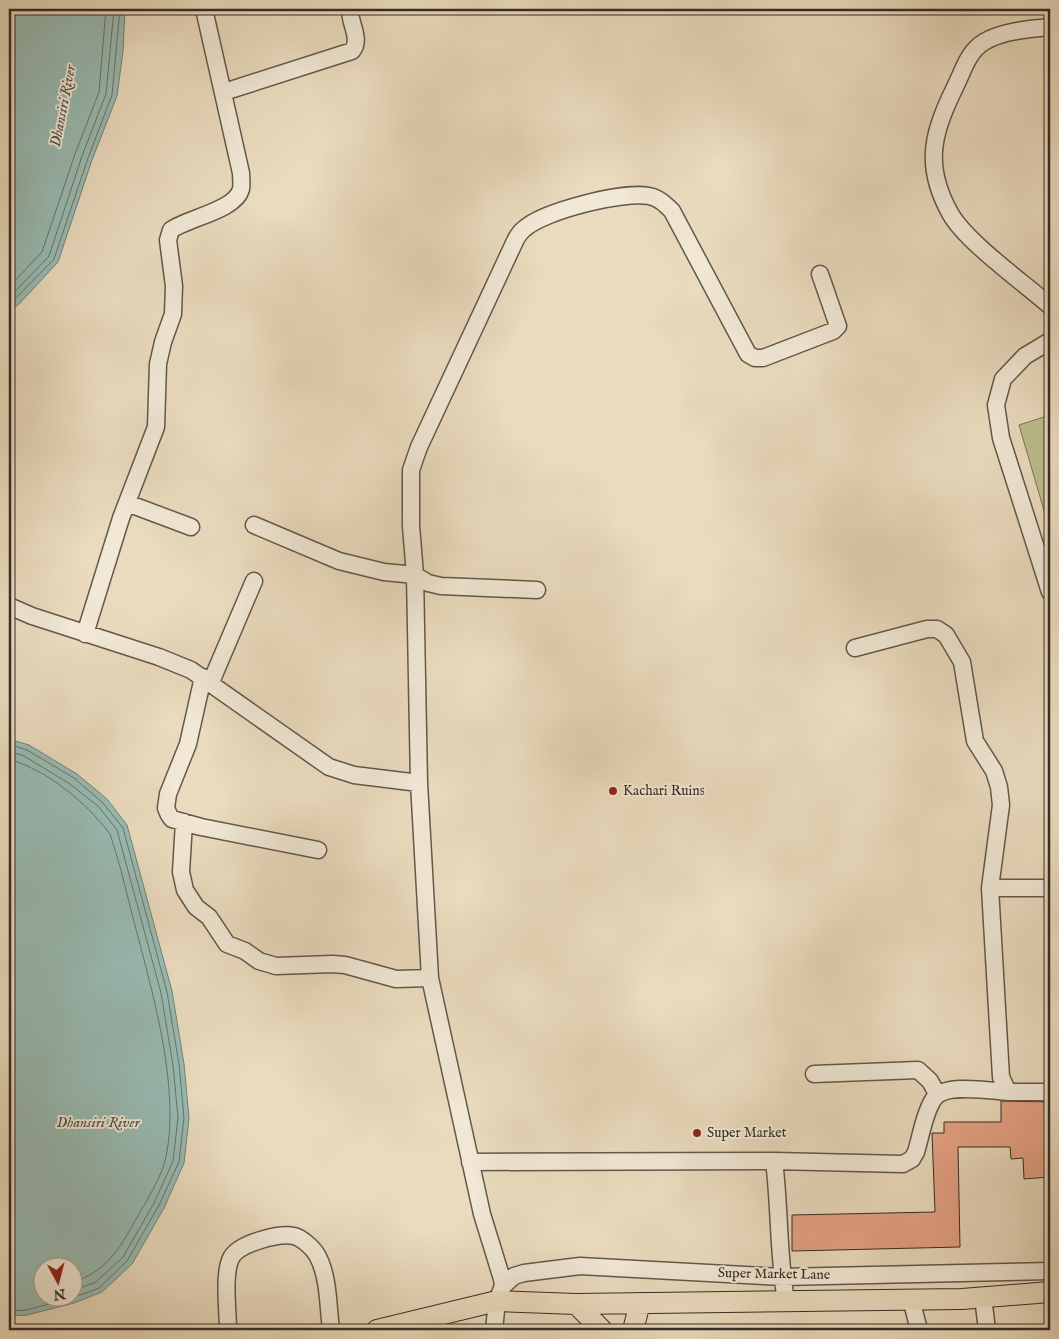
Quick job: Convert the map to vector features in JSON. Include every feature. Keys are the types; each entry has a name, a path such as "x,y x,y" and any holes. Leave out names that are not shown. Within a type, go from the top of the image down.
{"main road":[{"path":"377,1330 500,1294 576,1304 911,1299 982,1297 1050,1292"},
{"path":"633,1330 640,1303"},
{"path":"576,1304 602,1330"}],"street":[{"path":"84,634 126,503 156,427 158,364 163,342 173,314 174,286 168,240 171,230 228,205 237,198 241,188 241,172 204,9"},
{"path":"224,92 352,51 356,46 356,38 350,9"},
{"path":"1050,27 1000,34 983,43 970,56 938,123 934,153 935,172 941,195 951,215 966,233 1050,306"},
{"path":"494,1330 500,1294 430,978 419,783 411,470 419,447 514,241 524,228 548,214 625,195 650,196 662,200 672,211 748,354 755,358 763,358 833,331 838,326 820,274"},
{"path":"1050,341 1025,356 1003,379 996,405 1001,438 1050,592"},
{"path":"126,503 191,527"},
{"path":"254,525 339,561 384,572 415,576 428,583 441,586 536,590"},
{"path":"254,582 207,680 188,744 168,794 166,808 168,815 172,819 318,850"},
{"path":"9,606 84,634 159,656 207,680 329,766 354,775 419,783"},
{"path":"855,648 927,629 936,629 946,635 962,662 975,741 994,771 999,787 1001,805 990,888 1000,1077 1008,1092"},
{"path":"184,822 181,872 185,890 196,907 209,917 228,944 245,951 259,961 276,966 332,964 396,979 430,978"},
{"path":"990,888 1050,888"},
{"path":"814,1074 918,1070 926,1076 937,1094"},
{"path":"470,1162 903,1164 912,1159 916,1152 930,1105 937,1094 954,1089 1050,1092"},
{"path":"774,1162 779,1200 782,1276 786,1301"},
{"path":"228,1330 227,1272 232,1257 242,1248 268,1238 289,1235 297,1236 317,1253 322,1266 331,1330"},
{"name":"Super Market Lane","path":"500,1294 514,1276 580,1266 782,1276 1050,1271"},
{"path":"982,1297 987,1330"},
{"path":"911,1299 919,1330"}],"green space":[{"path":"1050,415 1050,531 1019,425"}],"water":[{"name":"Dhansiri River","path":"9,9 125,9 123,51 117,96 92,160 58,262 19,304 9,312"},
{"name":"Dhansiri River","path":"9,739 29,745 77,774 107,799 127,825 172,991 184,1064 189,1118 184,1163 164,1208 132,1264 102,1292 82,1300 82,1256 32,1256 32,1306 62,1306 27,1315 9,1316"}],"building":[{"path":"1001,1101 1050,1102 1050,1177 1024,1179 1023,1158 1011,1159 1010,1147 958,1147 960,1247 792,1251 792,1215 935,1212 932,1133 944,1133 944,1122 1001,1122"}],"place":[{"name":"Kachari Ruins","path":"613,791"},
{"name":"Super Market","path":"697,1133"}]}
